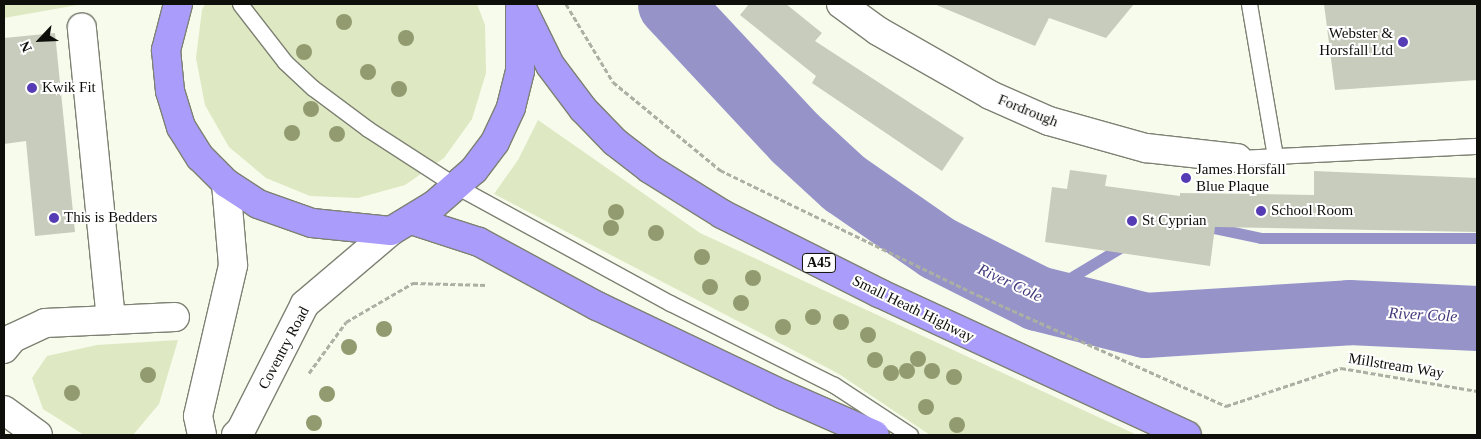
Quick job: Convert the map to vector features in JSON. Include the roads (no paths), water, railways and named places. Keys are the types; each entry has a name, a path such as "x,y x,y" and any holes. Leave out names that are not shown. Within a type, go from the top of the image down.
{"highway":[{"path":"178,4 166,50 170,92 181,127 200,157 226,183 258,204 312,223 401,225 479,242 597,306 784,395 875,435"},
{"path":"401,225 434,205 456,186 474,170 495,142 511,107 520,71 520,4"},
{"name":"Small Heath Highway","path":"520,4 550,64 583,109 615,142 650,169 722,214 879,293 1187,435"}],"street":[{"name":"Fordrough","path":"841,4 878,31 990,96 1049,121 1146,148 1237,158"},
{"path":"82,27 111,320"},
{"path":"202,435 198,416 233,265 226,183"},
{"name":"Coventry Road","path":"236,435 241,430 305,304 401,225"},
{"path":"4,348 13,338 45,324 175,317"},
{"path":"4,410 38,435"}],"lane":[{"path":"240,4 286,62 313,88 368,129 456,186 670,303 834,385 910,435"},
{"path":"1249,4 1275,156"},
{"path":"1237,158 1477,146"}],"waterway":[{"name":"River Cole","path":"670,4 795,138 844,183 938,248 1037,298 1145,325 1349,312 1477,318"},
{"path":"1200,225 1261,238 1477,238"},
{"path":"1037,298 1125,245"}],"place":[{"name":"Webster & Horsfall Ltd","path":"1403,42"},
{"name":"Kwik Fit","path":"32,88"},
{"name":"James Horsfall Blue Plaque","path":"1186,178"},
{"name":"School Room","path":"1261,211"},
{"name":"This is Bedders","path":"54,218"},
{"name":"St Cyprian","path":"1132,221"}]}
